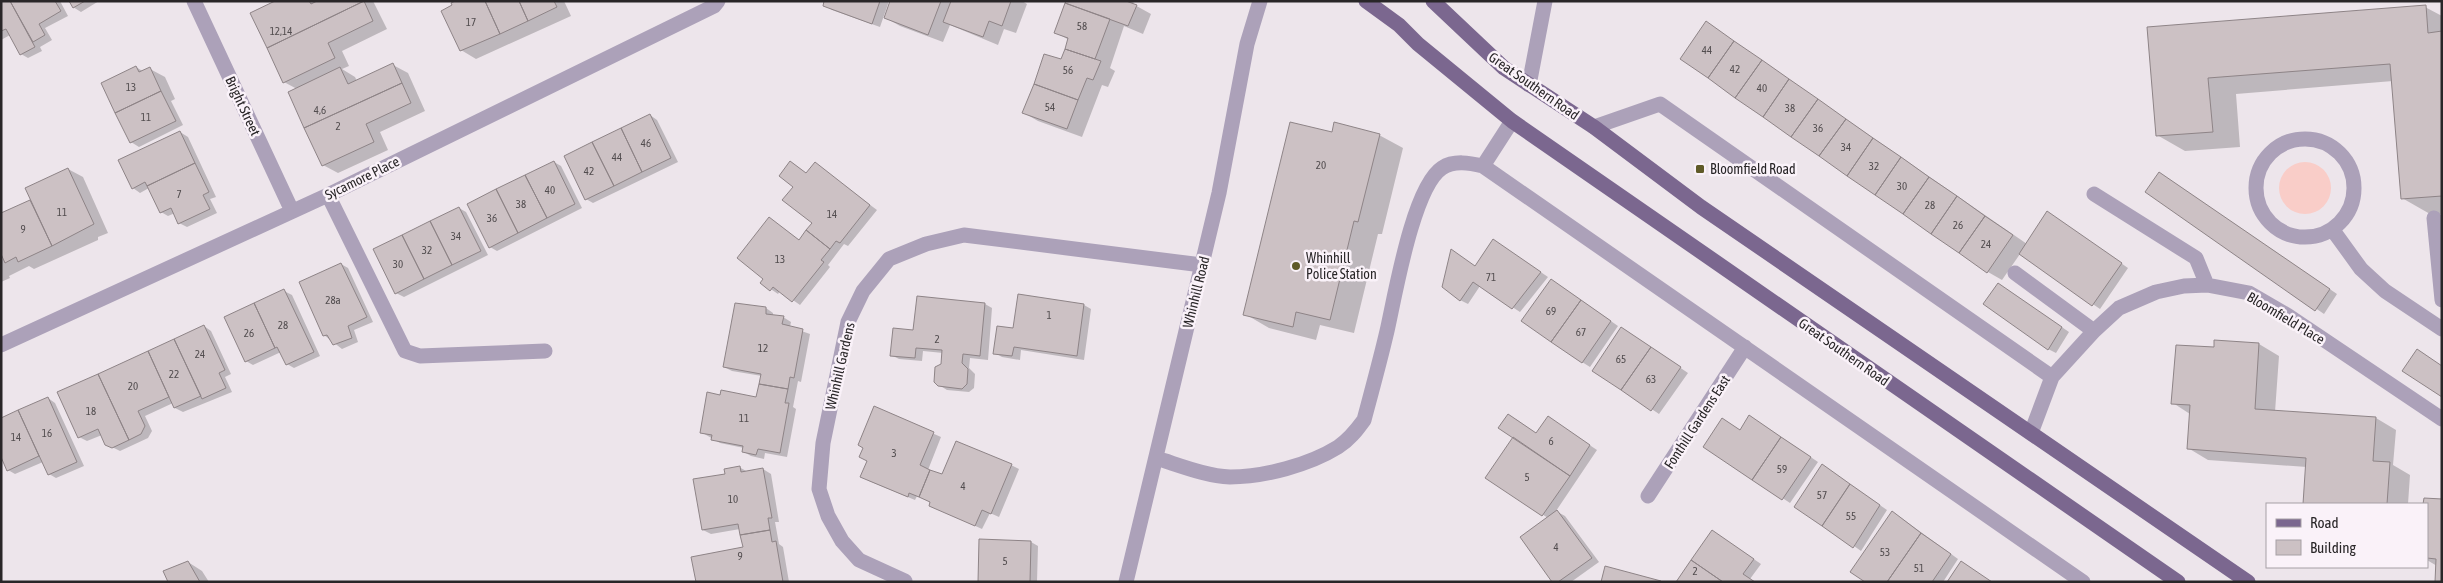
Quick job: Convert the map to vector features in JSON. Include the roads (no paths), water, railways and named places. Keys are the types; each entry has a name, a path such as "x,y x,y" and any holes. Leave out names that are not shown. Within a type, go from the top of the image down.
{"main road":[{"name":"Great Southern Road","path":"1366,1 1399,25 1418,44 1512,121 2178,582"},
{"name":"Great Southern Road","path":"1433,1 1504,68 1594,127 1701,206 2248,582"}],"street":[{"name":"Bright Street","path":"194,1 292,211"},
{"name":"Sycamore Place","path":"1,345 328,195 706,10 718,1"},
{"name":"Whinhill Road","path":"1126,582 1223,176 1247,44 1260,1"},
{"path":"1529,85 1545,1"},
{"name":"Great Southern Road","path":"1594,127 1660,104 2052,377"},
{"path":"1483,166 1512,121"},
{"path":"2311,138 2327,143 2341,154 2346,161 2355,184 2353,202 2345,218 2332,229 2316,236 2299,237 2283,232 2269,222 2259,208 2255,191 2257,174 2265,158 2277,146 2293,139 2311,138"},
{"path":"1156,458 1214,475 1246,476 1275,471 1316,458 1338,447 1354,435 1364,420 1410,233 1427,187 1434,175 1451,164 1470,163 1483,166 2083,582"},
{"path":"2094,194 2196,258 2207,285"},
{"path":"328,195 405,350 420,356 545,351"},
{"path":"2434,218 2442,300"},
{"path":"2332,229 2361,269 2385,291 2442,329"},
{"name":"Whinhill Gardens","path":"905,581 859,560 842,541 828,516 818,489 823,443 848,322 863,291 889,259 926,244 964,235 1202,265"},
{"path":"2015,273 2094,330"},
{"name":"Bloomfield Place","path":"2032,433 2052,377 2094,330 2119,308 2140,297 2184,286 2207,285 2249,294 2280,311 2442,419"},
{"name":"Fonthill Gardens East","path":"1648,496 1746,347"}],"place":[{"name":"Bloomfield Road","path":"1700,169"},
{"name":"Whinhill Police Station","path":"1296,266"}]}
